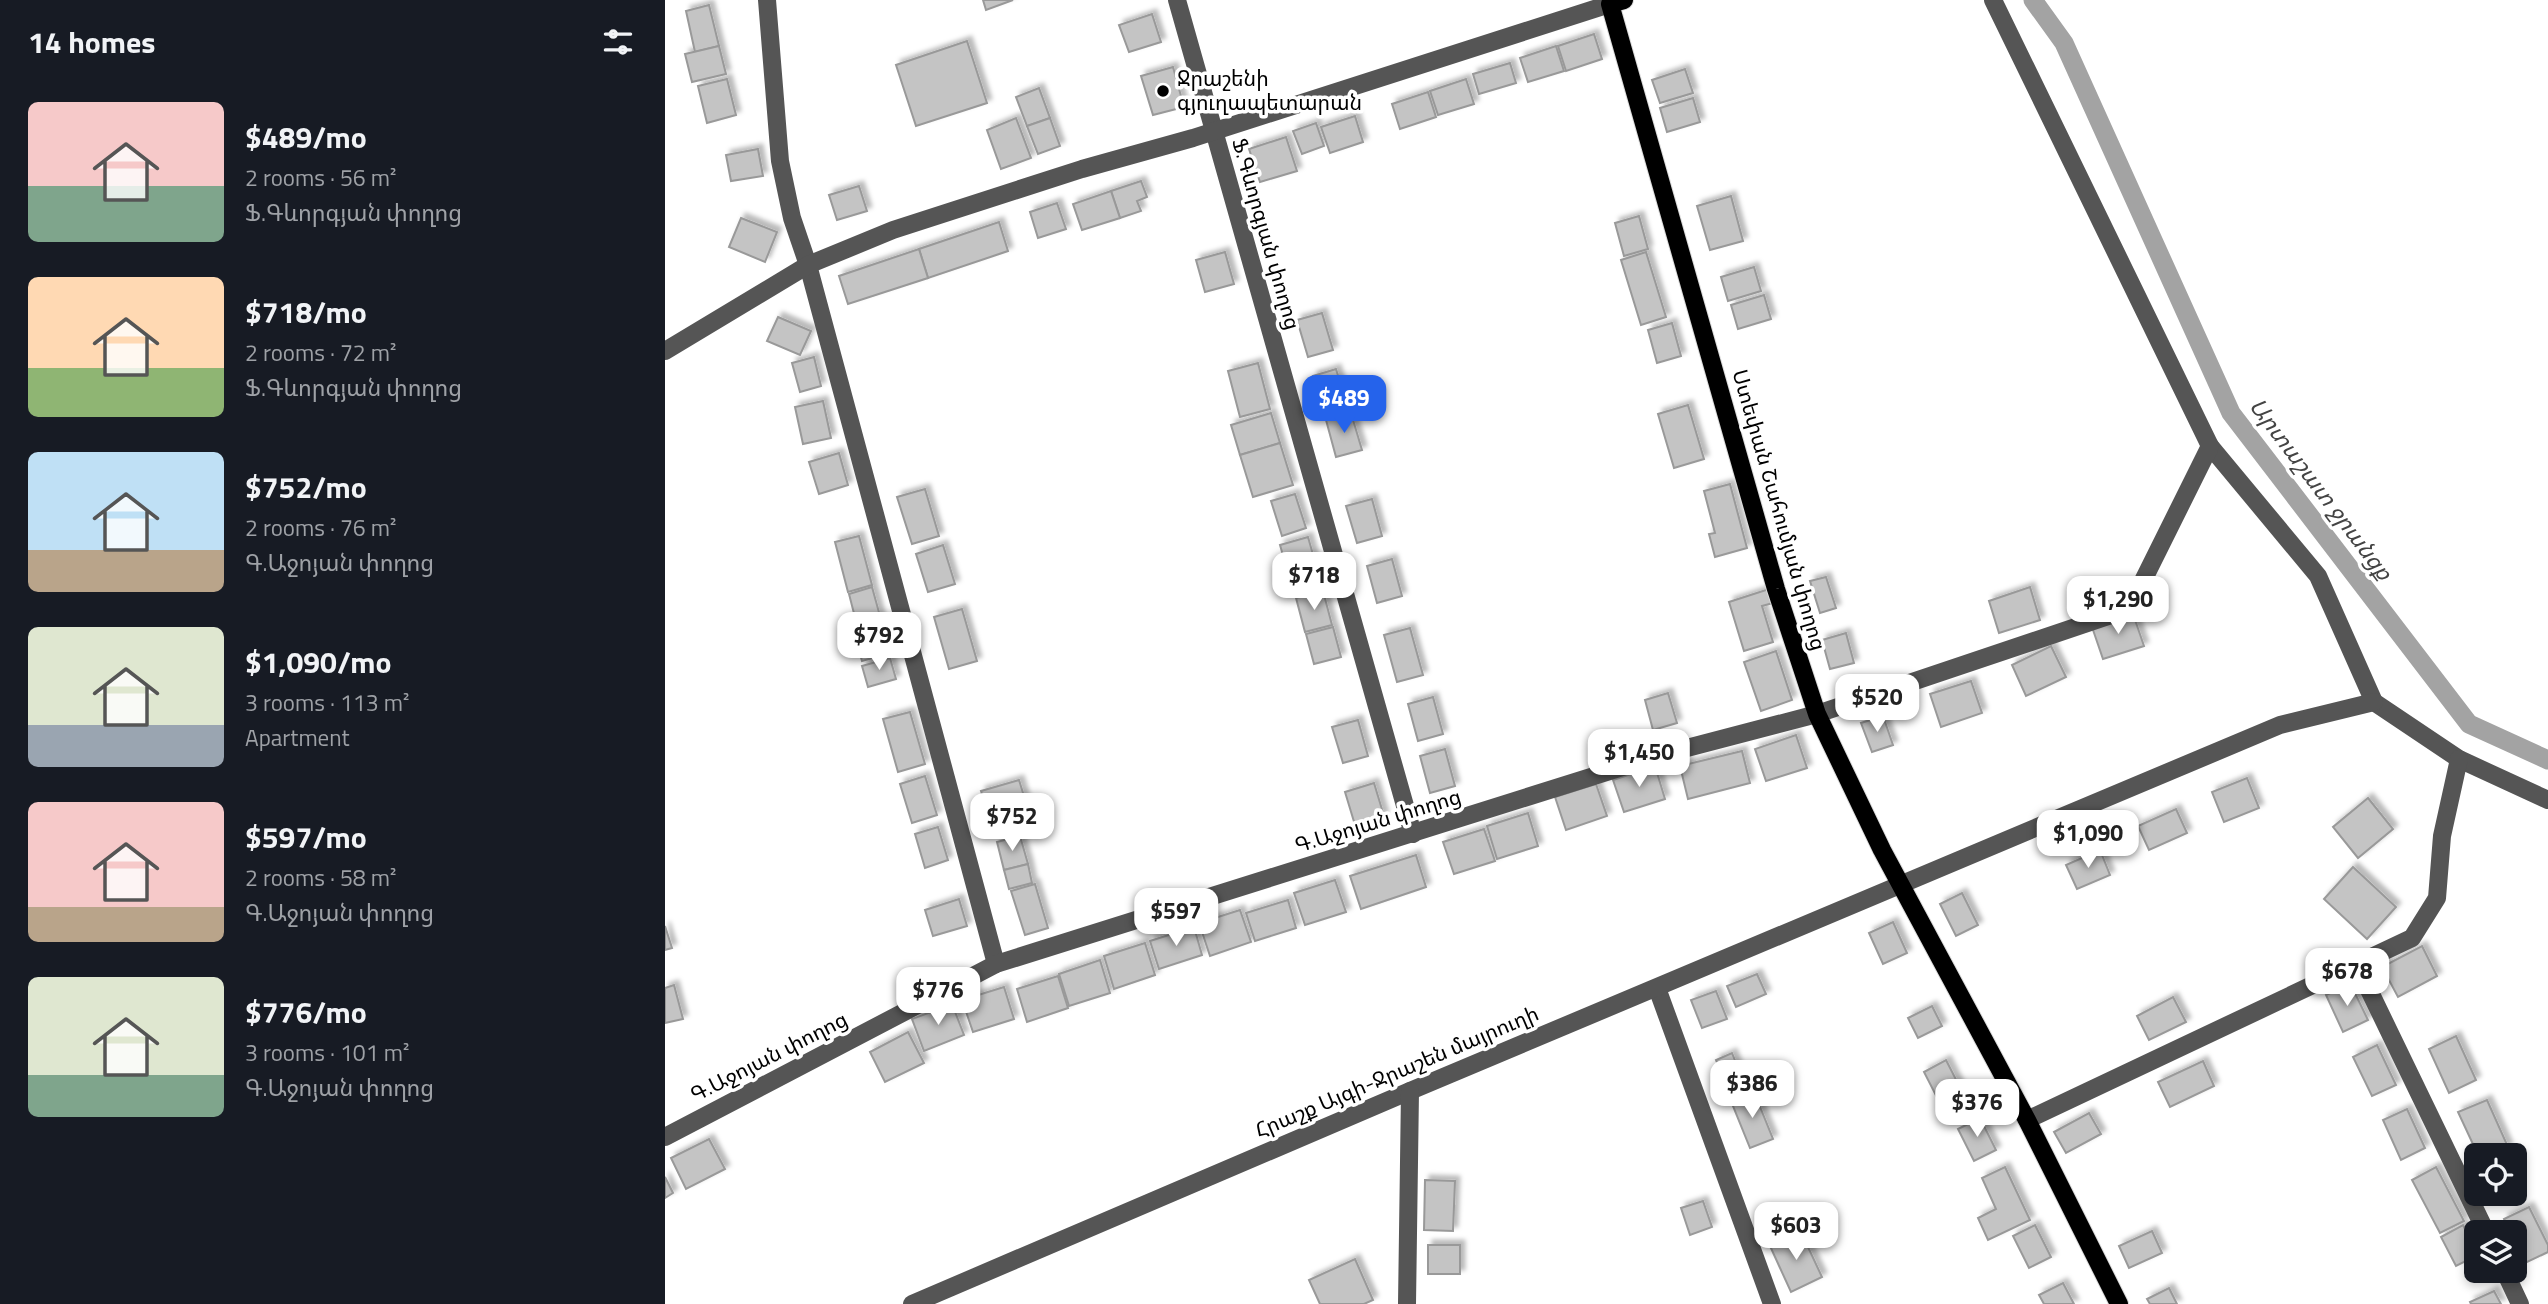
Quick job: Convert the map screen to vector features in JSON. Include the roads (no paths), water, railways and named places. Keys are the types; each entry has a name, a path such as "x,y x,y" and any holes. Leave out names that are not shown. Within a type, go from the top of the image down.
{"main road":[{"name":"Ստեփան Շահումյան փողոց","path":"1617,2 1776,589 1817,714 1882,850 2027,1119 2119,1304"}],"street":[{"path":"767,0 780,161 792,218 808,265 996,964"},
{"name":"Ֆ.Գևորգյան փողոց","path":"1177,0 1413,834"},
{"path":"1993,0 2210,446 2318,576 2374,702 2459,759 2548,800"},
{"path":"665,351 808,265 894,230 1617,2"},
{"name":"Գ.Աջոյան փողոց","path":"665,1137 996,964 1664,754 1817,714 2129,609 2210,446"},
{"name":"Հրաշք Այգի-Ջրաշեն մայրուղի","path":"912,1304 2280,725 2374,702"},
{"path":"2027,1119 2412,938 2437,898 2442,836 2459,759"},
{"path":"2357,965 2480,1220"},
{"path":"1657,988 1772,1304"},
{"path":"1407,1304 1410,1091"},
{"path":"2510,1283 2521,1304"}],"waterway":[{"name":"Արտաշատ ջրանցք","path":"2033,0 2064,43 2231,413 2469,724 2548,760"}],"place":[{"name":"Ջրաշենի գյուղապետարան","path":"1163,91"}]}
